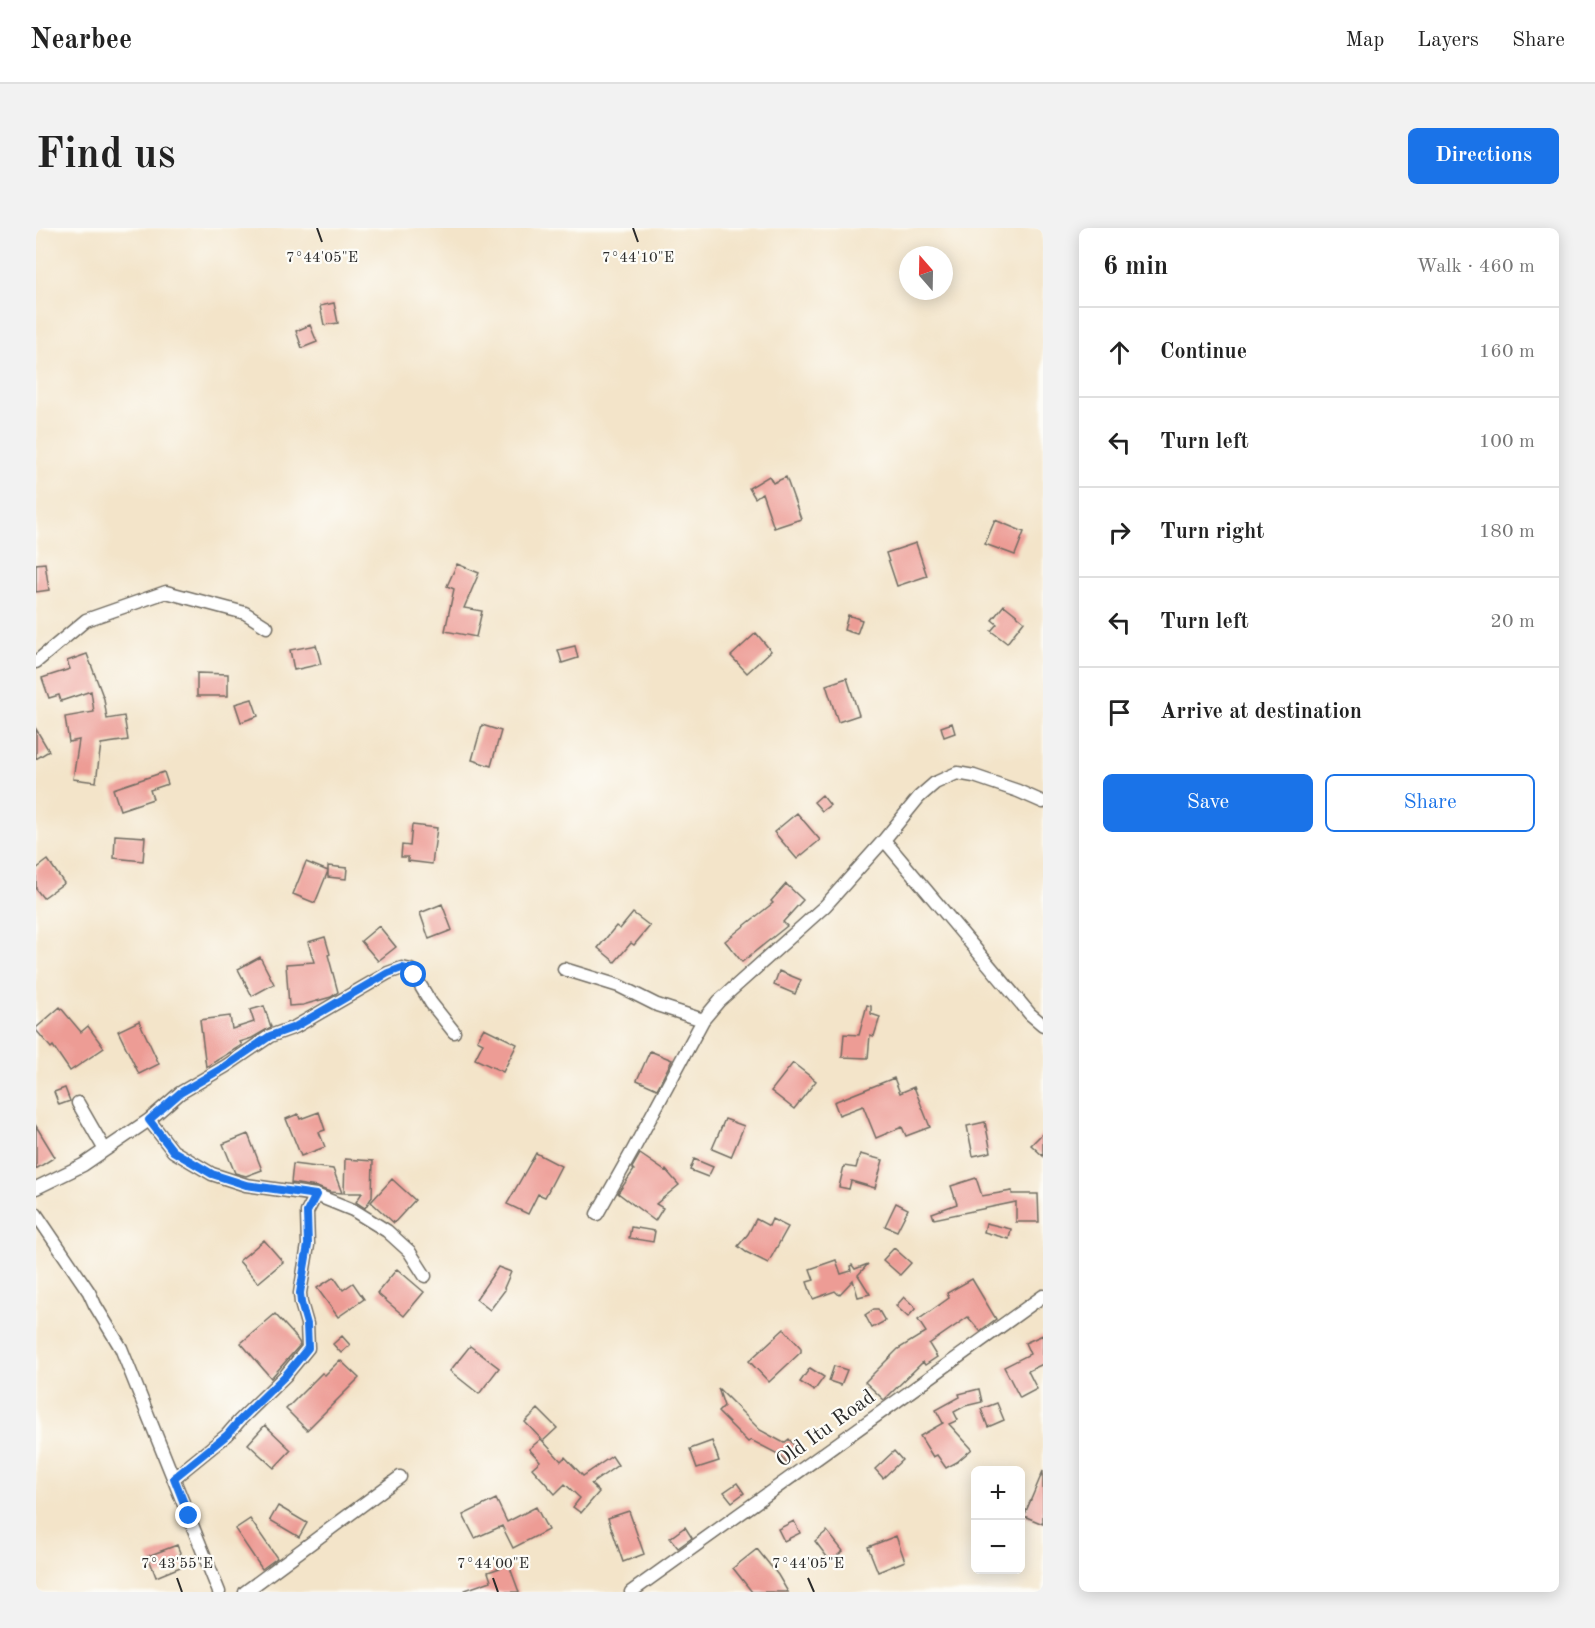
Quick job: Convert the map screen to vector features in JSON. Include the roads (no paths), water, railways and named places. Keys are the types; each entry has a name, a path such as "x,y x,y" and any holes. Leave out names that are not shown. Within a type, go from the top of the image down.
{"street":[{"path":"36,662 86,620 166,592 245,613 267,627"},
{"path":"597,1214 703,1020 718,1001 825,906 884,840 919,796 935,783 957,773 974,776 1043,802"},
{"path":"884,840 1030,1014 1043,1025"},
{"path":"36,1188 83,1165 149,1120 180,1093 226,1066 270,1036 295,1027 388,973 402,968 411,970 431,1003 454,1032"},
{"path":"564,969 619,986 657,1005 703,1020"},
{"path":"78,1102 105,1150"},
{"path":"149,1120 173,1151 212,1174 246,1185 316,1195 352,1210 387,1231 410,1251 425,1276"},
{"path":"174,1478 227,1435 285,1376 308,1348 307,1324 300,1293 308,1245 307,1212 316,1195"},
{"path":"36,1214 89,1292 94,1305 121,1348 219,1592"},
{"name":"Old Itu Road","path":"631,1592 1043,1296"},
{"path":"245,1592 400,1477"}]}
